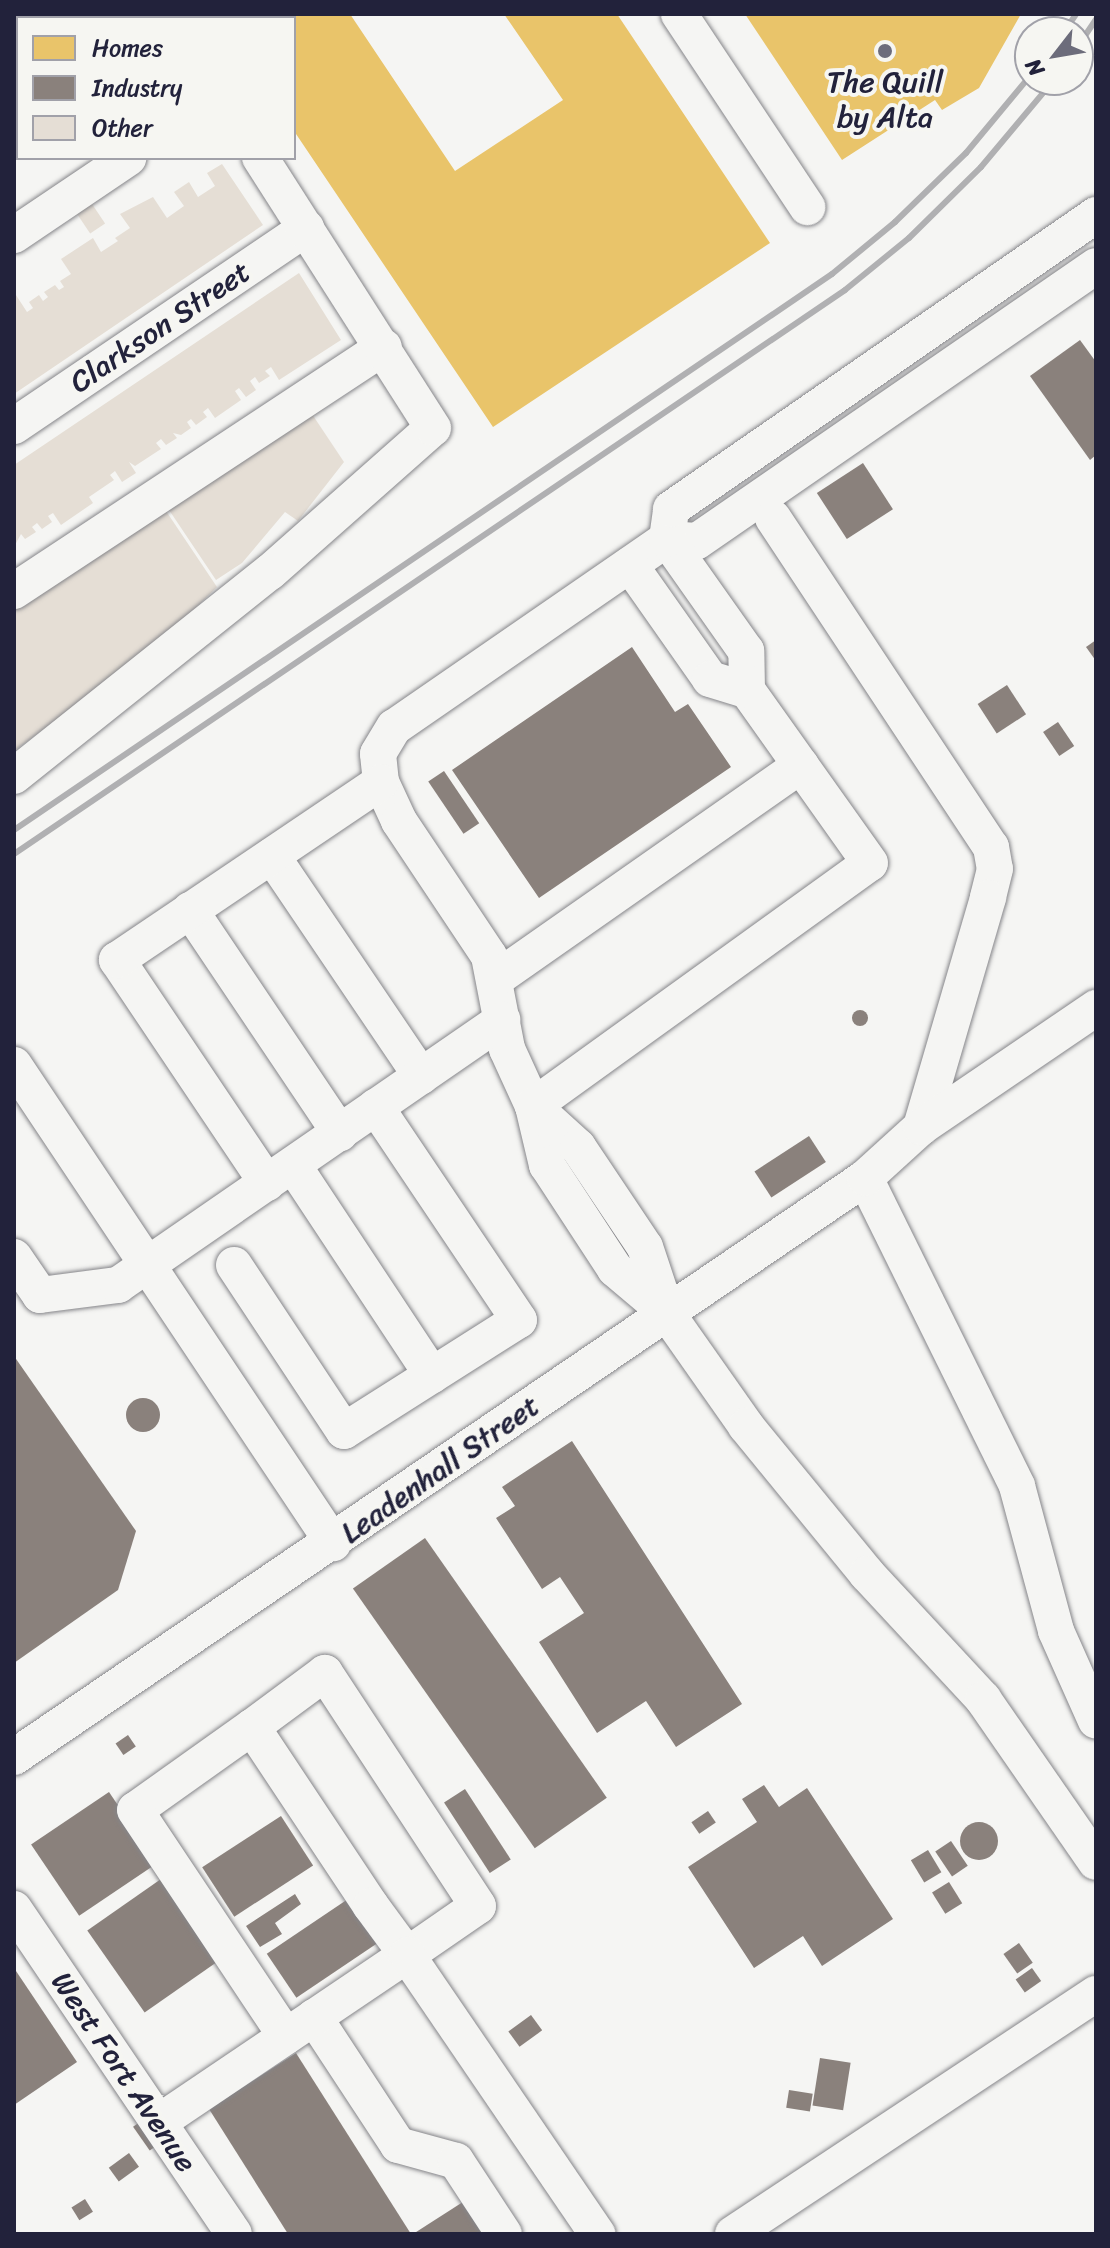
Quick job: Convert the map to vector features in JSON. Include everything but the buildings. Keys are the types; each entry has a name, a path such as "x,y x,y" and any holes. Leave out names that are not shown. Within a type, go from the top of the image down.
{"street":[{"path":"679,14 807,207"},
{"path":"14,235 125,160"},
{"path":"14,776 292,554 353,493 433,428 384,347 261,160"},
{"path":"533,1106 870,863 747,690 746,651 667,539 671,509 1096,215"},
{"name":"Clarkson Street","path":"14,426 306,228"},
{"path":"1096,266 697,541 667,539 394,727 378,754 381,782 399,821 489,956 497,978 507,1049 533,1106 547,1165 555,1178 615,1269 666,1312 746,1426 857,1562 983,1699 1096,1862"},
{"path":"14,591 384,347"},
{"path":"773,518 991,847 995,869 988,898 921,1127"},
{"path":"630,565 710,679 747,690"},
{"path":"497,978 801,765"},
{"path":"381,782 117,960 432,1375"},
{"path":"272,856 421,1076"},
{"path":"190,910 340,1133"},
{"name":"Leadenhall Street","path":"14,1757 333,1543 865,1178 921,1127 1096,1008"},
{"path":"14,1257 40,1295 118,1285 502,1020"},
{"path":"14,1065 150,1264 333,1543"},
{"path":"234,1265 344,1431 519,1320 376,1107"},
{"path":"865,1178 1007,1461 1039,1558 1056,1631 1096,1721"},
{"path":"159,2122 300,2027 407,1955 478,1906 325,1673 135,1810 300,2027 398,2145 456,2161 504,2234"},
{"path":"252,1727 597,2234"},
{"name":"West Fort Avenue","path":"14,1909 234,2234"},
{"path":"733,2234 1096,1994"}],"railway":[{"path":"14,830 832,274 895,222 966,153 1014,95"},
{"path":"14,854 845,290 909,238 981,167 1041,96"}],"place":[{"name":"The Quill by Alta","path":"885,51"}]}
